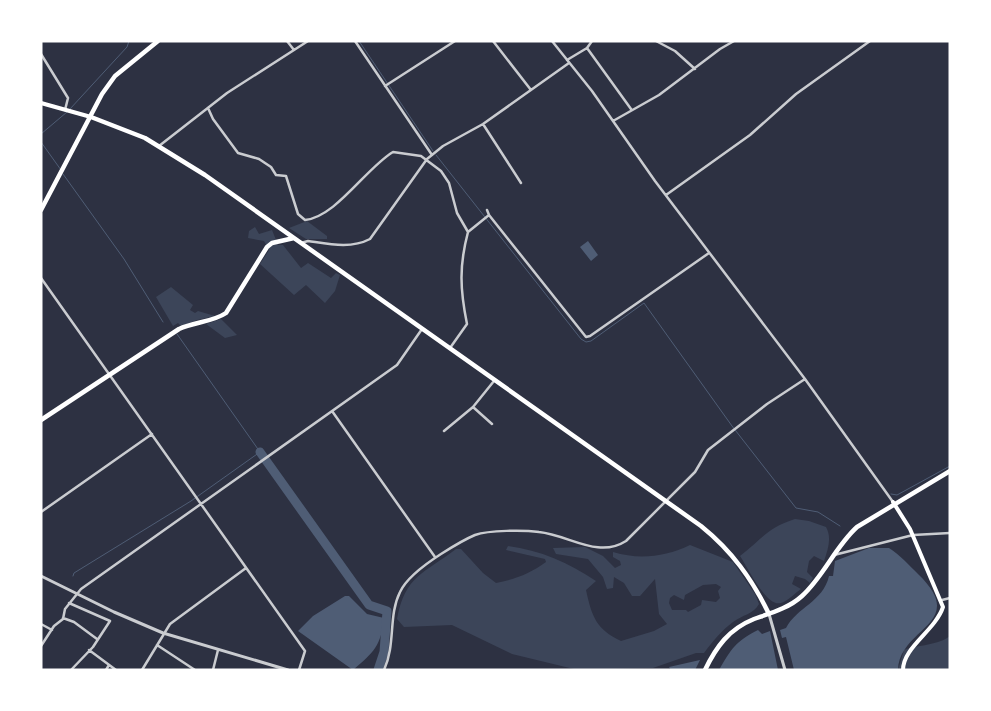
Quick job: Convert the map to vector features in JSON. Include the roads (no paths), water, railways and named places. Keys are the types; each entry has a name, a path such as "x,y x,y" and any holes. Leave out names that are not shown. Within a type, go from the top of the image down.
{"main road":[{"path":"41,210 90,117 115,76 157,42"},
{"path":"41,103 90,117 145,138 205,175 702,526 734,556 752,581 769,614"},
{"path":"41,420 184,327 198,321 217,318 226,313 267,247 276,242 294,238"},
{"path":"705,670 719,644 729,634 745,624 790,605 801,597 856,527 893,502 950,470"},
{"path":"893,502 913,535 942,600 943,607 940,617 904,659 903,670"}],"street":[{"path":"287,41 294,50"},
{"path":"159,146 227,93 308,41"},
{"path":"355,41 387,85 432,156"},
{"path":"387,85 455,41"},
{"path":"493,41 531,90"},
{"path":"552,41 805,379 893,502"},
{"path":"300,243 308,241 349,246 361,244 370,239 427,159 443,146 483,124 531,90 587,48 592,41"},
{"path":"656,41 675,51 695,69"},
{"path":"613,121 631,109 659,95 720,49 734,41"},
{"path":"666,195 750,135 796,94 870,41"},
{"path":"587,48 631,109"},
{"path":"41,54 68,98 65,110"},
{"path":"208,108 213,119 238,153 259,159 271,167 276,175 286,176 298,214 305,220 311,220 330,208 393,152 421,156 427,159 446,177 454,197 457,214 468,232"},
{"path":"483,124 522,183"},
{"path":"487,210 586,337 709,253"},
{"path":"450,348 467,324 460,295 460,272 468,232 489,215"},
{"path":"41,278 305,651 299,670"},
{"path":"41,646 63,618 65,609 76,594 397,365 422,329"},
{"path":"444,430 473,407 495,379"},
{"path":"384,670 392,645 395,604 400,592 404,586 436,558 458,544 484,533 536,531 558,535 595,548 617,546 626,541 699,467 708,450 766,404 805,379"},
{"path":"473,407 492,424"},
{"path":"332,411 436,558"},
{"path":"41,512 152,434"},
{"path":"833,554 913,535 950,533"},
{"path":"142,670 170,624 247,568"},
{"path":"41,576 163,633 288,670"},
{"path":"942,600 950,598"},
{"path":"69,603 110,621 97,640 71,670"},
{"path":"769,614 785,670"},
{"path":"63,618 74,622 97,640"},
{"path":"41,624 52,630"},
{"path":"156,645 195,670"},
{"path":"89,650 116,670"},
{"path":"213,670 218,650"},
{"path":"106,670 109,665"}],"waterway":[{"path":"70,109 127,47 129,41"},
{"path":"359,41 433,151"},
{"path":"41,134 67,112"},
{"path":"41,142 61,170"},
{"path":"436,155 581,339 586,342 591,341 644,303 732,426 796,508 818,512 840,526"},
{"path":"63,174 124,259 163,322"},
{"path":"73,576 74,573 191,501 260,452 177,334"},
{"path":"260,452 369,605 387,611 384,652 378,670"},
{"path":"891,494 897,495 950,466"}]}
